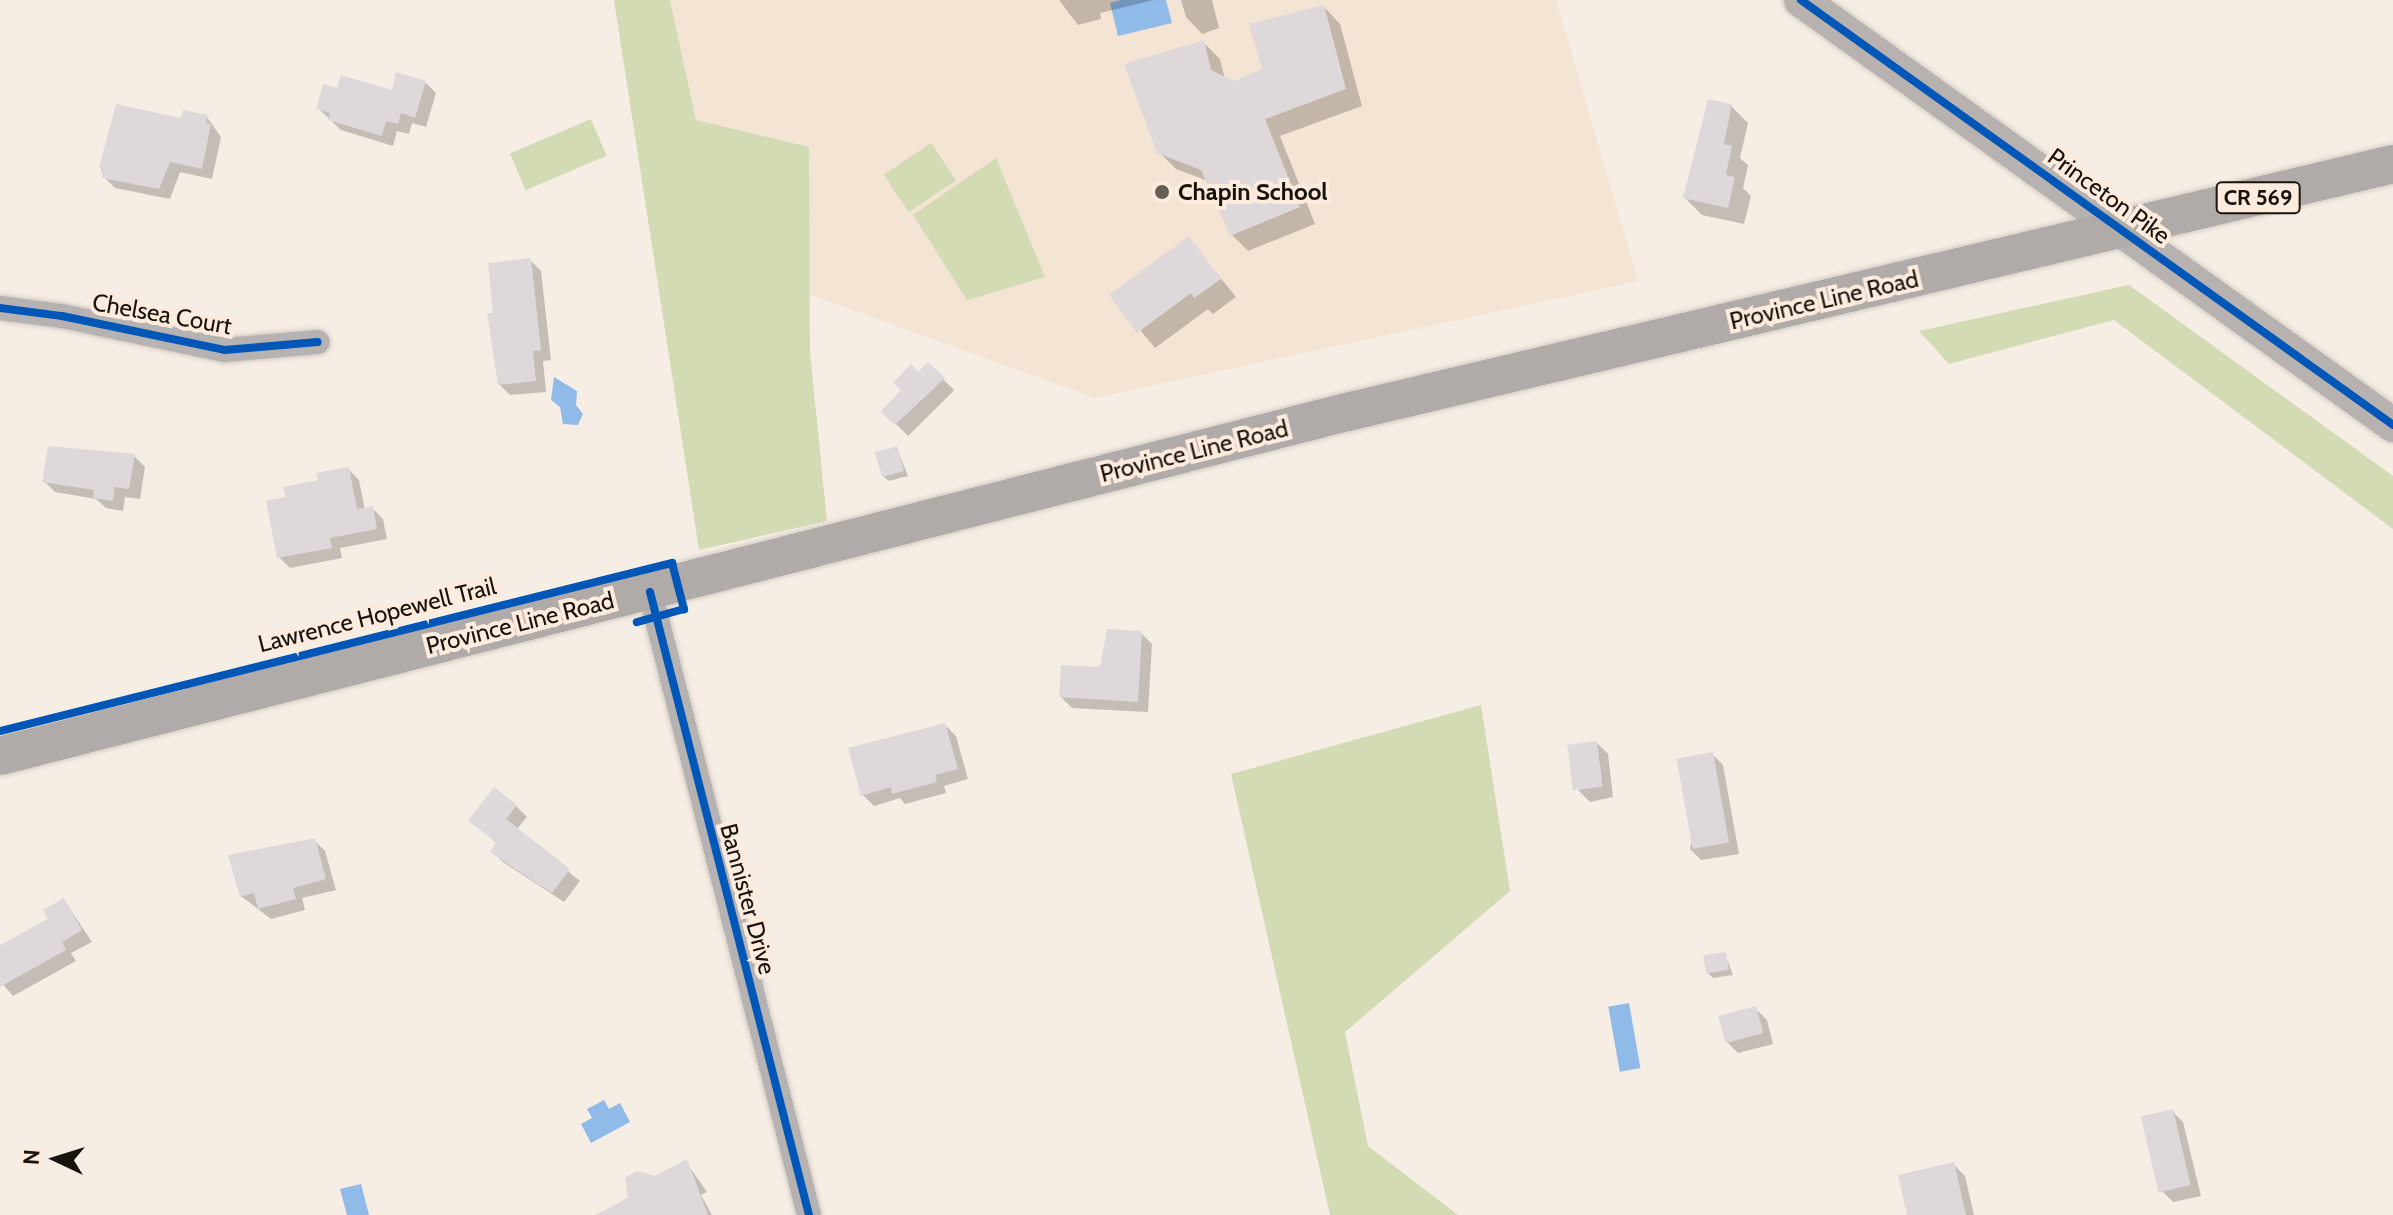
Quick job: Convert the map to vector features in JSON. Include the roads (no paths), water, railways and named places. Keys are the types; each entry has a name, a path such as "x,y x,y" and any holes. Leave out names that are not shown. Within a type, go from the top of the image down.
{"main road":[{"name":"Princeton Pike","path":"1801,0 2393,425"},
{"name":"Province Line Road","path":"0,756 1339,414 2393,164"}],"street":[{"name":"Chelsea Court","path":"0,308 225,350 318,342"},
{"name":"Bannister Drive","path":"650,592 809,1215"}],"water":[{"path":"1121,0 1166,0 1172,23 1118,36 1110,3"},
{"path":"554,377 577,391 576,405 583,414 578,425 563,424 560,407 551,400"},
{"path":"1629,1003 1640,1068 1620,1072 1608,1007"},
{"path":"604,1100 609,1109 620,1103 630,1122 591,1143 581,1124 592,1118 587,1109"},
{"path":"361,1184 369,1215 347,1215 340,1189"}],"place":[{"name":"Chapin School","path":"1162,192"}]}
